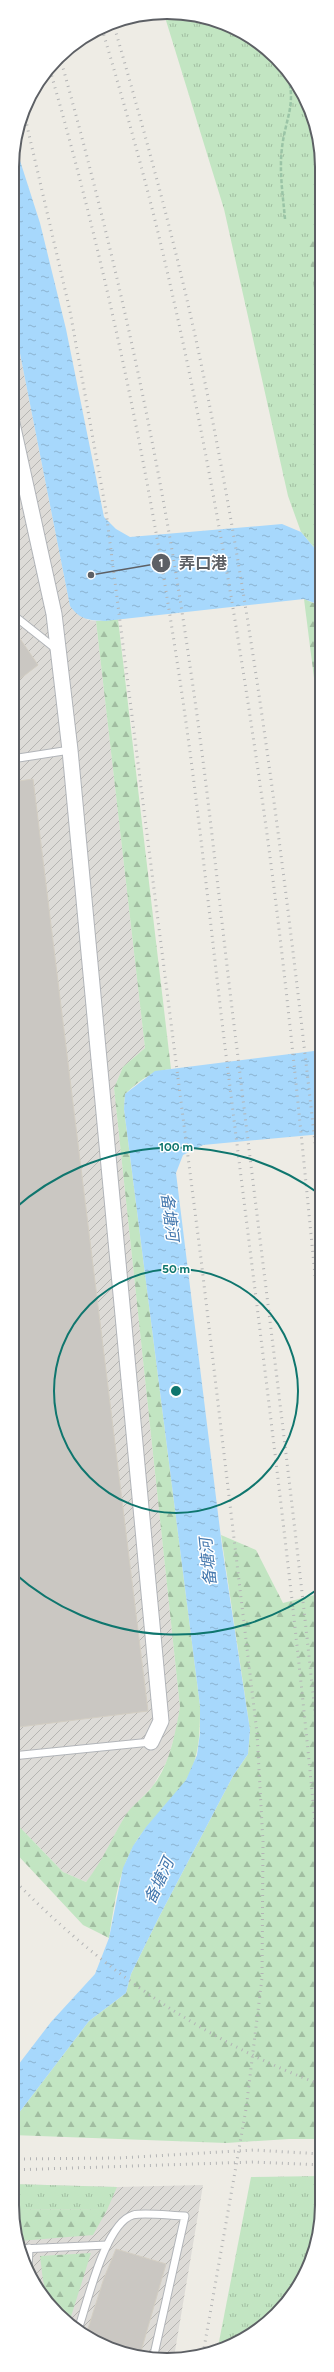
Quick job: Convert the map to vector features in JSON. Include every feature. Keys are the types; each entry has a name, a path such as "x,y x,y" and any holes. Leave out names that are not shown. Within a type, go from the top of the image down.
{"street":[{"path":"19,455 54,614 70,750 161,1721 151,1742"}],"lane":[{"path":"19,620 58,651"},
{"path":"19,758 70,750"},
{"path":"19,1755 151,1742"},
{"path":"80,2324 107,2245 120,2224 133,2215 186,2216 154,2353"},
{"path":"26,2248 107,2245"},
{"path":"29,2248 29,2258"}],"path":[{"path":"285,219 282,178 282,147 292,101 290,85"}],"shaded area":[{"path":"19,348 70,606 88,620 96,621 145,1048 123,1067 114,1088 180,1707 176,1731 167,1761 153,1786 126,1814 96,1870 86,1882 63,1872 19,1826"},
{"path":"19,2184 117,2187 203,2185 175,2353 157,2353 129,2348 110,2342 85,2328 62,2310 56,2303 44,2287 30,2262 20,2224"}],"green space":[{"path":"166,19 186,20 224,30 249,44 265,56 278,69 295,93 304,110 310,129 315,157 315,241 308,242 315,292 315,549 301,532 288,496 224,209"},
{"path":"315,240 315,295 307,241"},
{"path":"304,599 315,604 315,686"},
{"path":"118,619 171,1069 163,1070 146,1077 125,1094 124,1109 200,1706 197,1753 191,1771 174,1797 145,1829 128,1857 117,1891 109,1938 83,1925 19,1856 19,1826 63,1872 86,1882 102,1858 125,1816 152,1787 163,1769 171,1749 180,1707 114,1088 123,1067 145,1048 96,621"},
{"path":"221,1535 256,1550 283,1603 315,1595 315,2139 226,2143 19,2135 19,2113 89,2021 126,1993 131,1974 158,1919 233,1776 248,1754 250,1730"},
{"path":"315,2176 314,2224 304,2262 290,2287 278,2303 272,2310 249,2328 219,2344 251,2177"},
{"path":"19,2184 117,2187 107,2210 19,2209"},
{"path":"19,2209 107,2210 93,2235 23,2241"},
{"path":"91,2253 71,2317 62,2310 45,2288 40,2256"}],"water":[{"path":"19,157 40,223 66,329 104,517 116,529 130,537 282,524 301,532 315,549 315,603 304,599 105,621 81,617 70,606 19,348"},
{"name":"备塘河","path":"315,1051 315,1135 203,1145 183,1155 176,1173 222,1546 250,1730 248,1754 233,1776 158,1919 131,1974 126,1993 89,2021 19,2113 19,2064 51,2022 95,1974 109,1938 123,1868 133,1846 146,1827 186,1780 197,1755 200,1733 200,1706 124,1109 125,1094 155,1071"}],"building":[{"path":"19,637 38,665 19,680"},
{"path":"33,779 148,1711 19,1727 19,781"},
{"path":"116,2249 166,2264 141,2351 110,2342 88,2330 104,2278"}],"railway":[{"path":"115,28 183,281 202,368 222,472 257,680 272,785 315,1144"},
{"path":"103,33 151,204 180,327 230,587 270,854 294,1064 315,1275"},
{"path":"61,63 100,208 135,359 151,436 178,589 197,714 209,810 315,1710"},
{"path":"51,75 89,216 123,364 152,512 185,714 280,1494 303,1698 315,1823"},
{"path":"26,122 70,311 106,511 201,1259 257,1733 263,1842 262,1978 246,2109 204,2348"},
{"path":"19,1885 45,1911 81,1942 155,1999 236,2047 278,2067 315,2082"},
{"path":"19,2159 119,2158 254,2150 315,2154"},
{"path":"19,2170 254,2162 315,2165"}],"place":[{"name":"弄口港","path":"91,575"}]}
